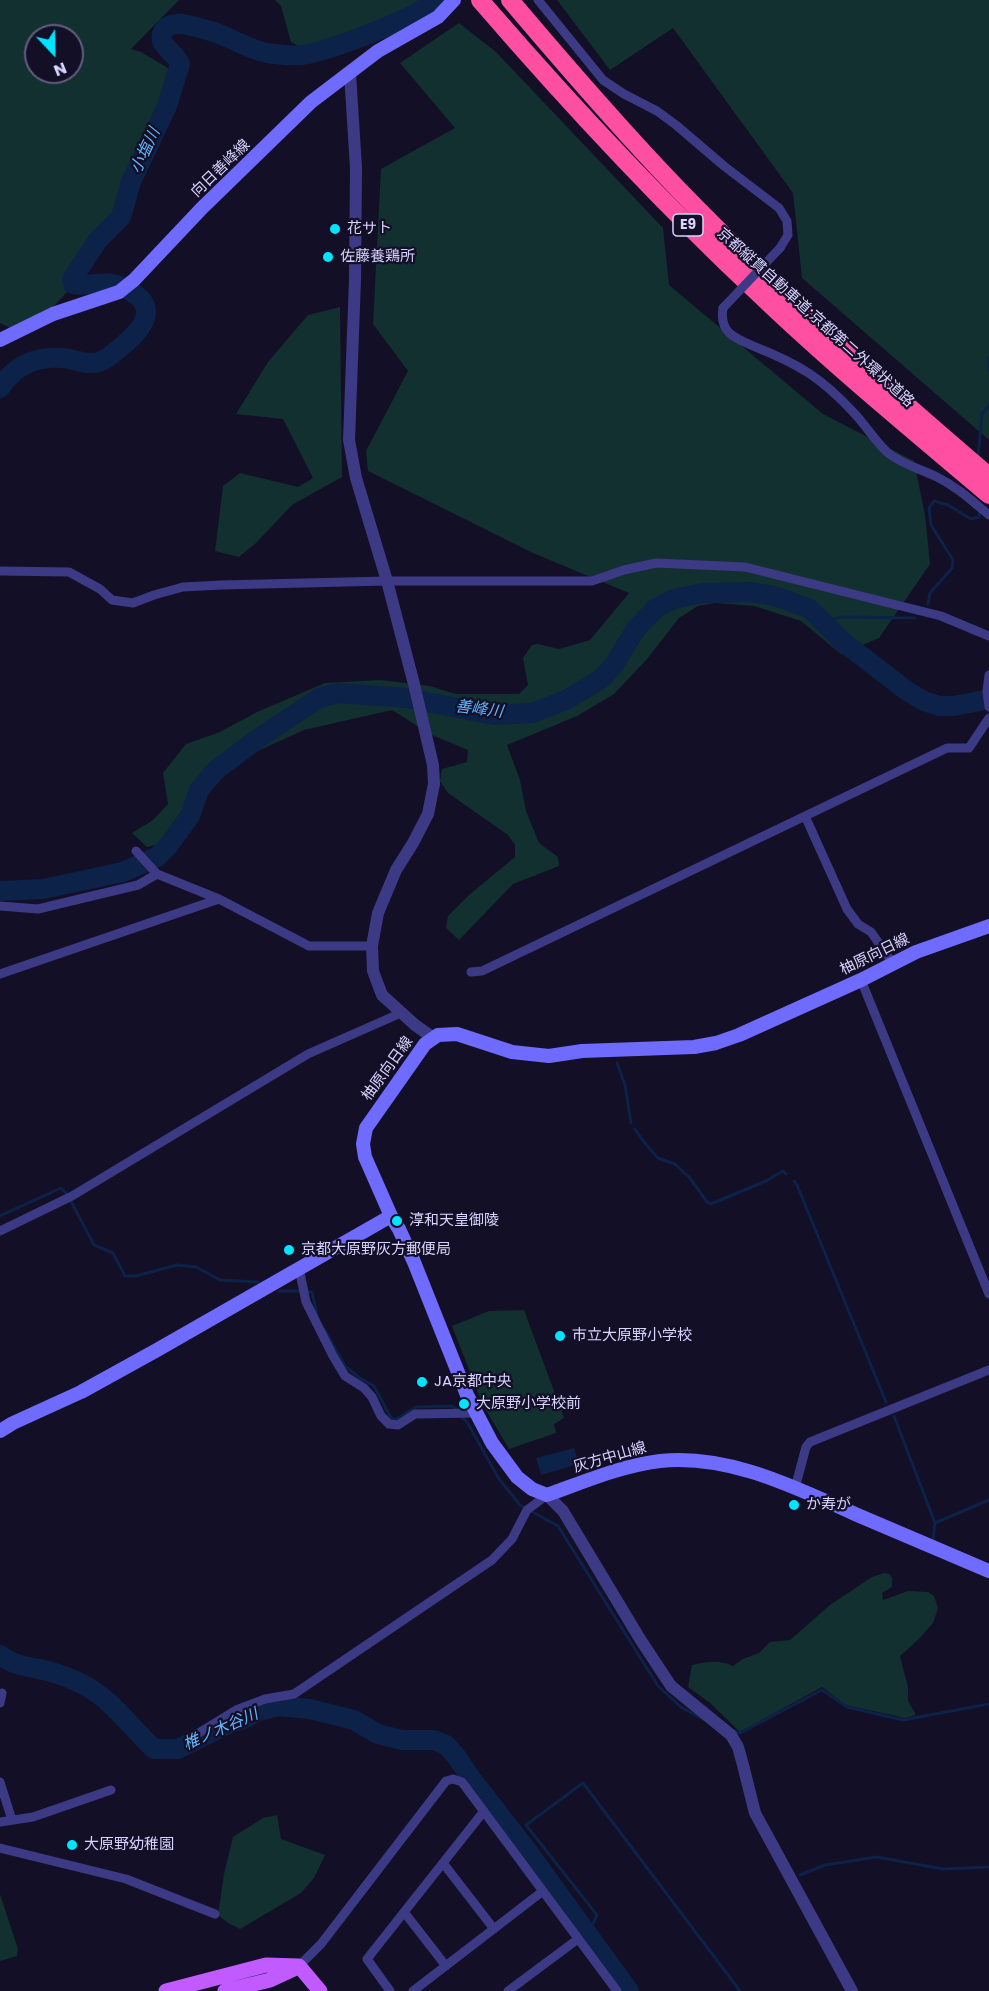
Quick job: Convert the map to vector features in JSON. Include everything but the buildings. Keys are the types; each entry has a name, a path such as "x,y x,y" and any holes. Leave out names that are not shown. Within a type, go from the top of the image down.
{"highway":[{"name":"京都縦貫自動車道;京都第二外環状道路","path":"510,0 585,88 680,190 906,415 982,499"},
{"name":"京都縦貫自動車道;京都第二外環状道路","path":"486,7 584,117 760,296 906,415 989,476"}],"main road":[{"name":"向日善峰線","path":"0,340 53,314 124,289 202,208 311,102 397,38 438,17 454,0"},
{"name":"柚原向日線","path":"391,1216 365,1157 364,1133 382,1103 425,1044 432,1038 448,1034 465,1035 512,1052 537,1056 652,1047 694,1047 716,1043 739,1035 894,965 916,952 989,926"},
{"path":"0,1431 81,1392 391,1216 411,1254 467,1395 492,1443 509,1469 527,1486 547,1495"},
{"name":"灰方中山線","path":"547,1495 630,1466 681,1460 724,1465 752,1472 795,1488 989,1571"},
{"path":"166,1991 266,1965 299,1966 320,1991"},
{"path":"225,1991 270,1980 299,1966"}],"street":[{"path":"538,0 603,80 657,111 779,208 787,221 788,235 780,248 723,308 721,318 725,329 734,338 791,361 813,374 854,413 886,451 906,465 934,475 982,499 988,514"},
{"path":"350,73 356,168 355,280 349,440 356,478 387,581 414,684 433,765 434,784 431,801 418,833 396,870 378,913 372,946 373,972 382,994 432,1038"},
{"path":"0,571 69,572 99,589 111,600 133,603 154,594 183,587 387,581 592,581 624,570 656,563 745,567 941,616 989,636"},
{"path":"989,675 987,691 989,707"},
{"path":"471,972 482,971 947,748 969,748 989,718"},
{"path":"804,816 847,909 858,924 871,932 894,965"},
{"path":"136,851 155,872 219,899 309,946 372,946"},
{"path":"0,906 38,909 138,885 155,872"},
{"path":"0,974 219,899"},
{"path":"861,980 989,1294"},
{"path":"0,1231 68,1198 308,1054 400,1012"},
{"path":"299,1268 306,1302 333,1356 345,1376 364,1388 372,1397 381,1416 389,1424 398,1425 415,1414 477,1413"},
{"path":"795,1488 806,1447 810,1442 989,1370"},
{"path":"189,1739 236,1710 265,1699 294,1694 492,1560 512,1539 526,1510 547,1495 563,1512 671,1686 731,1735 740,1756 755,1813 852,1991"},
{"path":"0,1694 2,1693 0,1703"},
{"path":"299,1966 321,1944 446,1780 453,1779 462,1782 484,1811 612,1989"},
{"path":"0,1782 12,1820"},
{"path":"0,1822 33,1817 111,1790"},
{"path":"390,1991 367,1959 484,1811"},
{"path":"0,1848 126,1879 215,1914"},
{"path":"443,1863 494,1929"},
{"path":"413,1991 543,1892"},
{"path":"404,1912 446,1966"},
{"path":"508,1991 578,1939"}],"green space":[{"path":"0,0 179,0 131,49 141,52 173,71 119,208 82,276 55,305 13,329 0,323"},
{"path":"275,0 422,0 371,36 316,55 291,42 281,6"},
{"path":"557,0 989,0 989,440 802,278 793,193 673,28 610,70"},
{"path":"459,23 496,52 663,228 669,285 823,414 914,461 925,515 930,564 879,638 841,654 801,621 754,606 715,603 698,606 679,618 647,659 614,694 577,716 507,745 520,780 526,811 539,843 558,857 559,866 513,884 459,940 446,928 448,916 469,895 515,857 515,845 508,835 448,793 440,781 442,769 467,762 468,750 432,735 392,710 304,730 251,754 217,763 186,806 164,843 147,847 132,833 153,820 168,804 163,773 186,744 220,732 257,712 325,683 380,680 430,686 456,694 519,694 528,685 523,658 532,645 538,644 559,649 590,640 629,593 533,553 368,471 366,451 408,371 373,324 381,169 455,128 400,63"},
{"path":"340,307 342,477 292,505 256,543 239,557 215,551 223,486 240,473 298,487 313,478 283,419 236,414 268,362 308,315"},
{"path":"524,1310 564,1418 554,1424 556,1433 509,1449 483,1405 452,1326 489,1311"},
{"path":"884,1573 889,1574 892,1578 892,1587 882,1593 883,1600 908,1591 928,1592 934,1596 938,1608 933,1623 900,1656 908,1687 908,1701 916,1715 905,1718 850,1706 822,1687 740,1732 710,1703 688,1687 692,1665 718,1662 733,1666 759,1653 770,1642 790,1640 830,1605 872,1577"},
{"path":"277,1815 281,1839 325,1855 314,1878 301,1893 240,1929 218,1915 224,1874 233,1837 263,1818"},
{"path":"0,1894 18,1949 17,1956 0,1961"}],"water":[{"path":"574,1448 579,1464 541,1475 536,1458"}],"waterway":[{"name":"小塩川","path":"0,388 17,369 39,360 63,358 90,363 102,361 131,338 144,322 145,306 141,299 132,292 114,284 73,284 72,279 98,240 121,217 131,182 167,106 180,64 162,40 164,30 168,26 184,24 215,32 267,53 303,55 375,32 412,15 434,0"},
{"path":"989,358 989,370"},
{"path":"978,457 982,414 989,405"},
{"path":"928,604 930,593 952,568 953,560 931,525 929,508 934,501 948,505 971,519 979,517 980,511"},
{"name":"善峰川","path":"0,891 43,889 123,872 157,857 169,845 190,816 199,790 216,770 319,698 338,693 406,698 494,715 532,713 566,700 601,679 614,665 635,630 656,608 674,599 693,595 751,592 792,602 810,609 842,641 907,691 924,701 939,706 954,706 989,699"},
{"path":"824,621 842,617 915,618"},
{"path":"617,1063 625,1085 631,1123"},
{"path":"635,1129 658,1158 675,1164 711,1204 766,1181 783,1171 786,1174"},
{"path":"794,1181 886,1402"},
{"path":"0,1216 61,1188 67,1194 94,1245 113,1253 125,1276 136,1276 177,1265 196,1267 220,1280 258,1282"},
{"path":"279,1291 301,1291"},
{"path":"307,1292 312,1292 317,1315"},
{"path":"324,1329 345,1366 374,1386 391,1418 395,1420 416,1407 452,1406 460,1411"},
{"path":"894,1416 935,1523 933,1539"},
{"path":"461,1417 467,1422 499,1479 520,1505 558,1526 658,1686 682,1708 703,1719"},
{"path":"935,1523 989,1500"},
{"name":"椎ノ木谷川","path":"0,1655 17,1664 48,1671 93,1690 112,1705 154,1749 178,1749 228,1724 278,1706 310,1709 354,1720 378,1734 402,1740 434,1740 446,1745 529,1853 629,1991"},
{"path":"734,1731 740,1733 822,1690 847,1707 903,1720 989,1704"},
{"path":"588,1934 597,1915 526,1825 583,1783 740,1991"},
{"path":"800,1875 825,1865 877,1857 943,1869 989,1867"}],"place":[{"name":"花サト","path":"335,229"},
{"name":"佐藤養鶏所","path":"328,257"},
{"name":"淳和天皇御陵","path":"397,1221"},
{"name":"京都大原野灰方郵便局","path":"289,1250"},
{"name":"市立大原野小学校","path":"560,1336"},
{"name":"JA京都中央","path":"422,1382"},
{"name":"大原野小学校前","path":"464,1404"},
{"name":"か寿が","path":"794,1505"},
{"name":"大原野幼稚園","path":"72,1845"}]}
